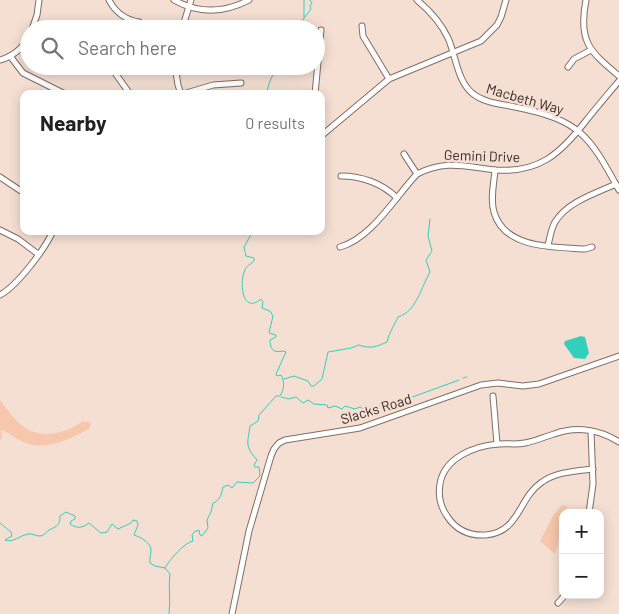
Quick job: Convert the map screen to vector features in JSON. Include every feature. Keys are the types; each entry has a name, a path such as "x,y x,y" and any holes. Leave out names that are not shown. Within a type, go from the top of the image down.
{"street":[{"path":"35,20 39,0"},
{"path":"109,0 116,10 128,20"},
{"path":"174,0 189,7 202,10 220,10 238,6 249,0"},
{"path":"185,20 191,0"},
{"name":"Macbeth Way","path":"417,0 442,27 464,83 474,95 488,101 560,119 579,130 598,152 619,190"},
{"path":"325,133 388,79 479,42 488,36 502,17 506,0"},
{"path":"586,0 583,20 587,42 591,50 619,76"},
{"path":"362,26 363,36 388,79"},
{"path":"0,60 10,56 20,48"},
{"path":"568,67 574,59 591,50"},
{"path":"10,56 20,69"},
{"path":"27,75 57,90"},
{"path":"116,75 127,90"},
{"path":"176,75 180,90"},
{"path":"315,90 317,75"},
{"name":"Gemini Drive","path":"340,247 355,241 368,230 417,174 440,165 456,164 495,170 529,168 550,159 579,130 619,80"},
{"path":"195,90 205,87 241,84"},
{"path":"404,154 417,174"},
{"path":"495,170 492,201 494,215 509,234 518,240 528,243 585,249 592,247"},
{"path":"341,176 350,176 372,182 397,198"},
{"path":"0,177 20,190"},
{"path":"548,245 554,223 565,211 582,200 616,184"},
{"path":"0,230 18,239 38,254"},
{"path":"0,295 14,284 51,235"},
{"name":"Slacks Road","path":"232,614 249,531 271,456 274,449 280,443 303,436 360,428 481,385 498,383 523,386 549,381 619,356"},
{"path":"493,396 497,444"},
{"path":"593,469 558,475 543,481 529,493 515,519 507,527 490,534 469,533 457,527 444,513 439,498 440,480 445,469 457,457 480,448 497,444 524,444 570,430 591,430 602,433 619,442"},
{"path":"590,509 593,484 591,430"},
{"path":"558,603 562,599"}],"shaded area":[{"path":"0,400 11,415 31,431 46,434 62,432 83,421 91,423 89,429 52,444 29,444 1,430 2,438 0,440"},
{"path":"562,505 567,506 567,509 559,509 559,540 555,554 540,541 554,514"}],"water":[{"path":"581,336 585,337 589,353 585,359 574,358 564,344 565,341"}],"waterway":[{"path":"302,20 304,19 304,0"},
{"path":"305,17 311,9 312,3 310,0"},
{"path":"267,90 273,75"},
{"path":"284,379 294,376 308,381 311,386 314,386 322,379 328,352 359,345 373,347 387,342 398,317 410,310 430,272 426,260 432,251 428,236 430,219"},
{"path":"165,568 178,552 189,542 193,541 192,535 194,532 199,530 202,536 208,528 207,520 213,503 219,499 223,487 228,485 232,488 237,482 253,483 260,476 259,467 254,465 257,460 249,447 250,426 258,421 259,415 276,396 280,396 283,388 281,375 277,376 276,374 286,352 277,352 271,346 270,340 276,337 276,335 269,333 273,316 270,311 262,308 263,302 261,299 255,303 250,303 246,300 242,289 243,275 246,267 254,261 254,258 246,256 244,247 251,235"},
{"path":"463,378 467,377"},
{"path":"281,397 289,399 296,397 303,403 308,400 314,404 327,405 328,408 335,406 342,409 345,406 355,409 360,407 366,411 374,407 396,403 459,380"},
{"path":"0,523 11,532 12,536 5,540 8,541 28,534 43,535 58,525 60,516 66,512 75,516 75,519 70,524 80,527 89,523 101,533 107,532 112,524 118,529 131,523 133,520 137,521 138,525 134,535 150,545 150,563 165,568 170,574 169,614"}]}
